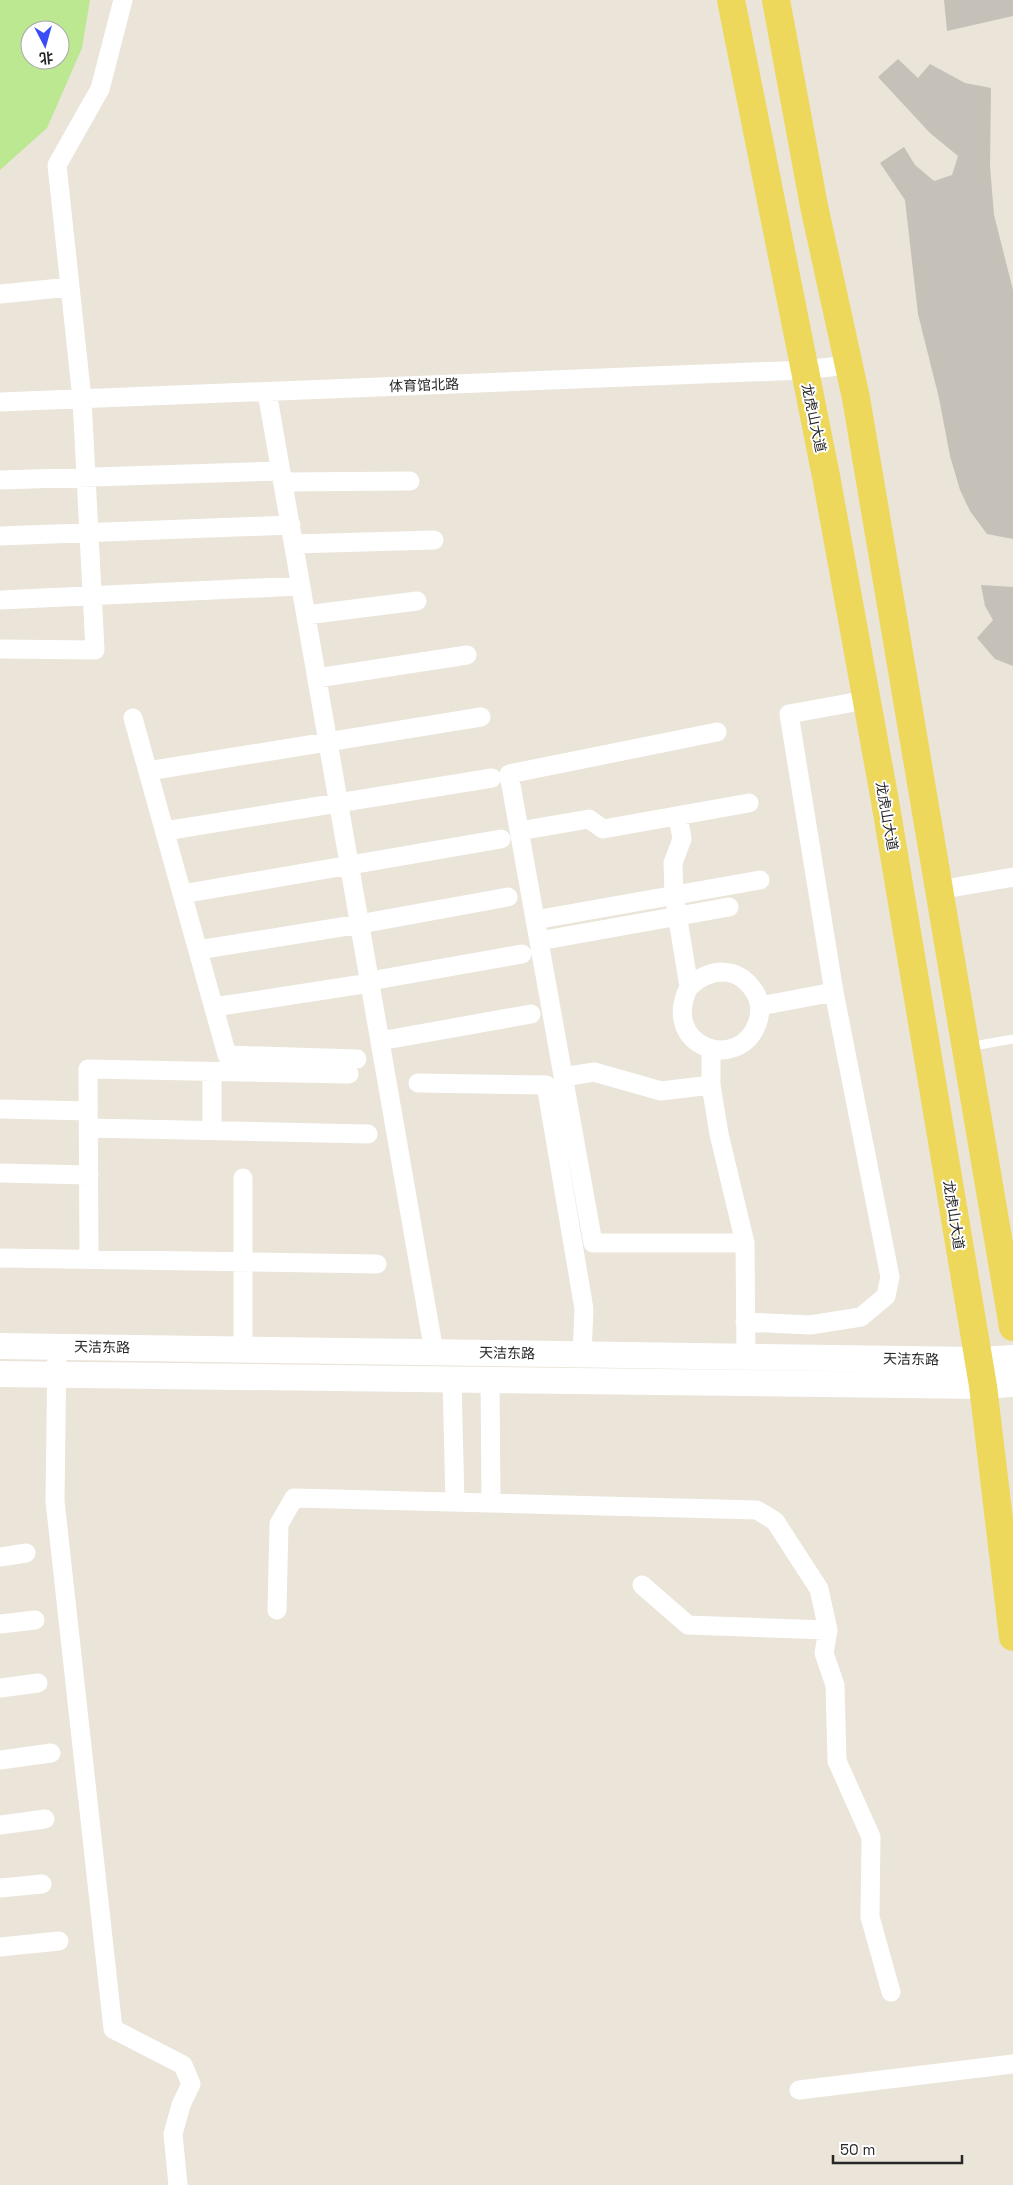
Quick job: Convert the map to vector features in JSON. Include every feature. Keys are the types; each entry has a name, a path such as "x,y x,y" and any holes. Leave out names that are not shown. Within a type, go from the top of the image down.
{"main road":[{"name":"龙虎山大道","path":"731,0 804,370 866,700 981,1373 1013,1637"},
{"path":"776,0 814,206 848,365 1013,1327"},
{"name":"天洁东路","path":"0,1346 746,1357 981,1373 1013,1384"},
{"name":"天洁东路","path":"0,1374 490,1380 981,1373 1013,1358"}],"street":[{"path":"0,649 94,650 82,399 57,165 100,89 122,11 123,0"},
{"path":"0,294 70,287"},
{"name":"体育馆北路","path":"0,402 804,370 848,365"},
{"path":"268,392 434,1352"},
{"path":"0,480 86,477 282,477 410,481"},
{"path":"0,536 291,525"},
{"path":"294,544 434,540"},
{"path":"0,600 301,586"},
{"path":"306,615 417,601"},
{"path":"317,678 467,655"},
{"path":"745,1322 810,1325 861,1317 886,1296 890,1277 834,992 789,714 866,700"},
{"path":"148,771 481,716"},
{"path":"89,1259 88,1069 212,1072 353,1066 227,1055 134,718"},
{"path":"717,732 509,774 593,1243 745,1243"},
{"path":"165,832 492,778"},
{"path":"519,832 589,819 604,829 749,803"},
{"path":"678,816 682,839 674,863 674,896 689,987"},
{"path":"182,894 350,867 501,839"},
{"path":"939,890 1013,878"},
{"path":"535,920 760,880"},
{"path":"198,950 360,924 508,897"},
{"path":"539,941 729,907"},
{"path":"214,1008 522,954"},
{"path":"724,972 737,975 748,983 756,994 760,1006 759,1019 755,1031 747,1041 730,1049 711,1049 699,1044 690,1036 684,1025 682,1006 689,987 699,978 711,973 724,972"},
{"path":"760,1006 834,992"},
{"path":"380,1040 531,1014"},
{"path":"711,1049 711,1084 719,1134 745,1243 746,1357"},
{"path":"212,1072 212,1129"},
{"path":"563,1078 594,1072 662,1092 711,1084"},
{"path":"418,1083 546,1085 584,1309 582,1354"},
{"path":"0,1109 88,1120 212,1129 368,1134"},
{"path":"0,1173 88,1175"},
{"path":"243,1349 244,1178"},
{"path":"0,1258 377,1264"},
{"path":"57,1346 55,1501 113,2029 183,2065 191,2084 181,2105 173,2134 178,2185"},
{"path":"452,1379 455,1502"},
{"path":"490,1380 492,1503"},
{"path":"277,1610 279,1524 294,1498 757,1510 775,1521 819,1589 828,1630 824,1653 835,1685 837,1761 871,1837 870,1917 891,1992"},
{"path":"0,1557 26,1553"},
{"path":"642,1585 688,1625 828,1630"},
{"path":"0,1624 35,1620"},
{"path":"0,1688 38,1683"},
{"path":"0,1760 51,1753"},
{"path":"0,1825 44,1819"},
{"path":"0,1888 42,1884"},
{"path":"0,1947 59,1942"},
{"path":"799,2090 1013,2064"}],"lane":[{"path":"966,1048 1013,1039"}],"green space":[{"path":"0,0 90,0 82,48 47,128 0,170"}],"building":[{"path":"944,0 1013,0 1013,16 947,31"},
{"path":"898,59 918,78 930,64 965,83 991,88 990,166 994,215 1013,290 1013,539 987,534 970,511 960,490 950,456 939,398 918,314 905,200 880,163 904,147 915,165 934,181 952,175 958,156 930,133 878,77"},
{"path":"981,585 1013,587 1013,666 995,659 977,638 993,620 985,606"}]}
